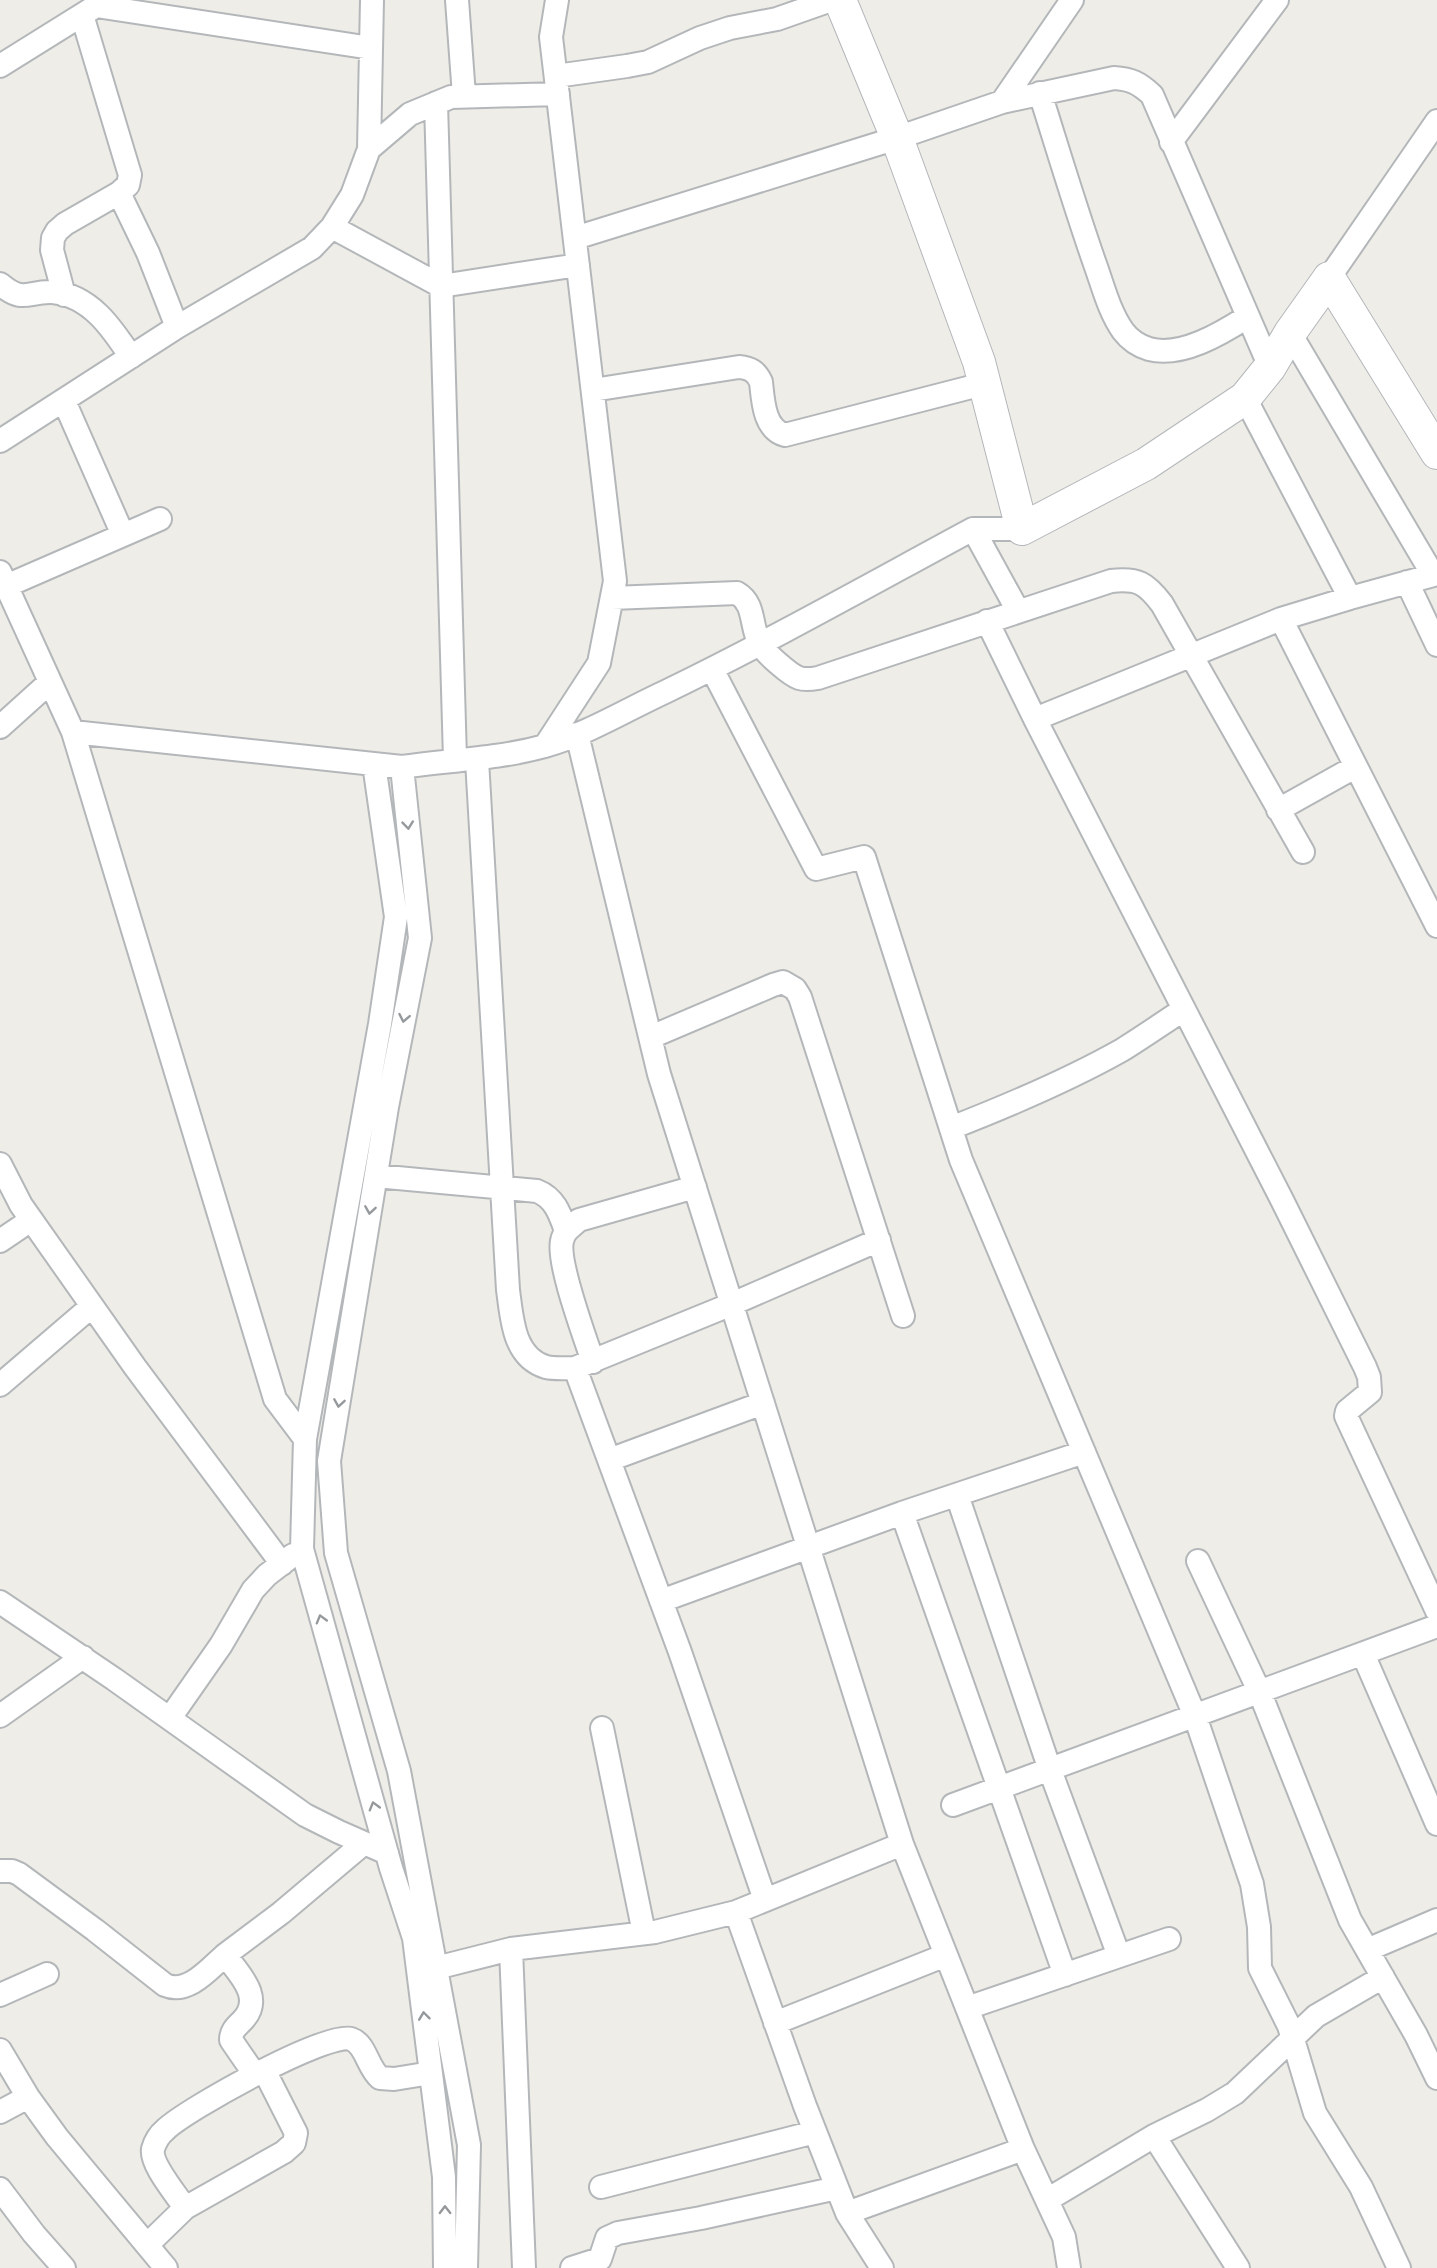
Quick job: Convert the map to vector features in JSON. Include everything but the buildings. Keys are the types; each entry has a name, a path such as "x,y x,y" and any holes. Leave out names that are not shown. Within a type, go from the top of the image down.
{"main road":[{"path":"840,0 897,138 979,362 1022,529 1146,464 1245,398 1270,367 1290,333 1329,278 1437,453"}],"street":[{"path":"0,441 177,327 312,248 332,227 352,195 369,149 372,0"},
{"path":"457,0 464,96"},
{"path":"545,746 599,663 615,581 551,38 557,0"},
{"path":"369,149 410,114 451,97 557,85 648,62 700,38 730,28 777,20 831,0"},
{"path":"1002,102 1072,0"},
{"path":"1171,142 1277,0"},
{"path":"0,66 94,7 370,48"},
{"path":"64,295 52,250 53,238 64,224 119,193 128,185 130,175 94,7"},
{"path":"575,238 897,138 1002,102 1114,78 1129,78 1152,95 1270,367"},
{"path":"1040,93 1085,236 1112,312 1124,332 1136,343 1150,350 1171,350 1217,337 1247,317"},
{"path":"435,104 441,286 466,760 508,1290 515,1334 532,1361 552,1368 584,1365 732,1305 879,1240"},
{"path":"1329,278 1437,121"},
{"path":"119,193 148,253 177,327"},
{"path":"332,227 441,286 578,265"},
{"path":"0,285 18,296 51,292 80,302 101,315 131,357"},
{"path":"1035,719 1281,620 1435,574 1290,333"},
{"path":"593,390 739,367 749,368 758,375 761,382 769,424 774,431 785,435 983,384"},
{"path":"1245,398 1350,598"},
{"path":"64,401 123,535"},
{"path":"160,519 3,579 73,732 275,1399 305,1439"},
{"path":"73,732 402,767 466,760 545,746 577,734 712,669 973,529 1022,529"},
{"path":"973,529 1017,611"},
{"path":"612,598 737,593 748,602 760,644 797,678 818,678 1111,581 1126,579 1141,582 1154,593 1162,604 1303,852"},
{"path":"1407,582 1437,645"},
{"path":"1281,620 1437,926"},
{"path":"987,621 1183,1010 1282,1200 1369,1377 1370,1392 1347,1411 1346,1416 1437,1611"},
{"path":"712,669 816,869 864,857 966,1171 1195,1716 1252,1884 1259,1926 1260,1968 1289,2026 1315,2113 1361,2187 1399,2268"},
{"path":"0,727 51,682"},
{"path":"577,734 659,1074 902,1844 1023,2149 1064,2237 1069,2268"},
{"path":"374,764 396,917 380,1024 305,1439 302,1549 387,1852 414,1938 444,2177 445,2268"},
{"path":"402,767 420,938 376,1176 329,1461 336,1553 399,1771 469,2145 466,2268"},
{"path":"1278,810 1355,767"},
{"path":"651,1037 774,985 783,982 795,988 800,997 903,1316"},
{"path":"951,1128 1014,1104 1069,1078 1123,1049 1183,1010"},
{"path":"0,1164 32,1220 135,1367 282,1564"},
{"path":"376,1176 537,1191 552,1200 566,1231"},
{"path":"695,1187 579,1220 566,1231 561,1242 562,1262 584,1365 609,1460 661,1601 765,1900"},
{"path":"0,1241 32,1220"},
{"path":"0,1385 92,1306"},
{"path":"609,1460 763,1403"},
{"path":"661,1601 902,1514 1084,1452"},
{"path":"957,1495 1050,1770 1119,1956"},
{"path":"902,1514 1065,1975"},
{"path":"170,1718 220,1645 253,1590 302,1549"},
{"path":"1198,1561 1260,1692 1350,1920 1437,2078"},
{"path":"0,1602 83,1657 305,1815 387,1852"},
{"path":"953,1805 1437,1626"},
{"path":"1363,1654 1437,1824"},
{"path":"0,1716 83,1657"},
{"path":"602,1728 644,1933"},
{"path":"0,1871 12,1871 19,1874 165,1985 173,1988 190,1984 364,1843"},
{"path":"436,1968 511,1949 644,1933 736,1912 902,1844"},
{"path":"736,1912 837,2188 848,2213 882,2268"},
{"path":"1367,1950 1437,1920"},
{"path":"967,2008 1169,1939"},
{"path":"511,1949 524,2268"},
{"path":"147,2245 185,2208 284,2152 294,2143 296,2133 259,2072 231,2040 233,2031 247,2016 251,2006 251,1991 225,1955"},
{"path":"775,2023 946,1956"},
{"path":"0,1995 46,1974"},
{"path":"1047,2200 1154,2136 1207,2110 1235,2093 1316,2016 1338,2001 1383,1977"},
{"path":"185,2208 157,2166 152,2154 153,2146 166,2129 176,2121 259,2072 318,2045 341,2038 358,2043 370,2068 380,2079 431,2073"},
{"path":"0,2050 28,2097 57,2137 166,2268"},
{"path":"0,2112 28,2097"},
{"path":"601,2187 815,2132"},
{"path":"1154,2136 1238,2268"},
{"path":"848,2213 1023,2149"},
{"path":"572,2268 600,2259 607,2238 618,2233 701,2218 837,2188"},
{"path":"0,2189 34,2234 64,2268"}]}
